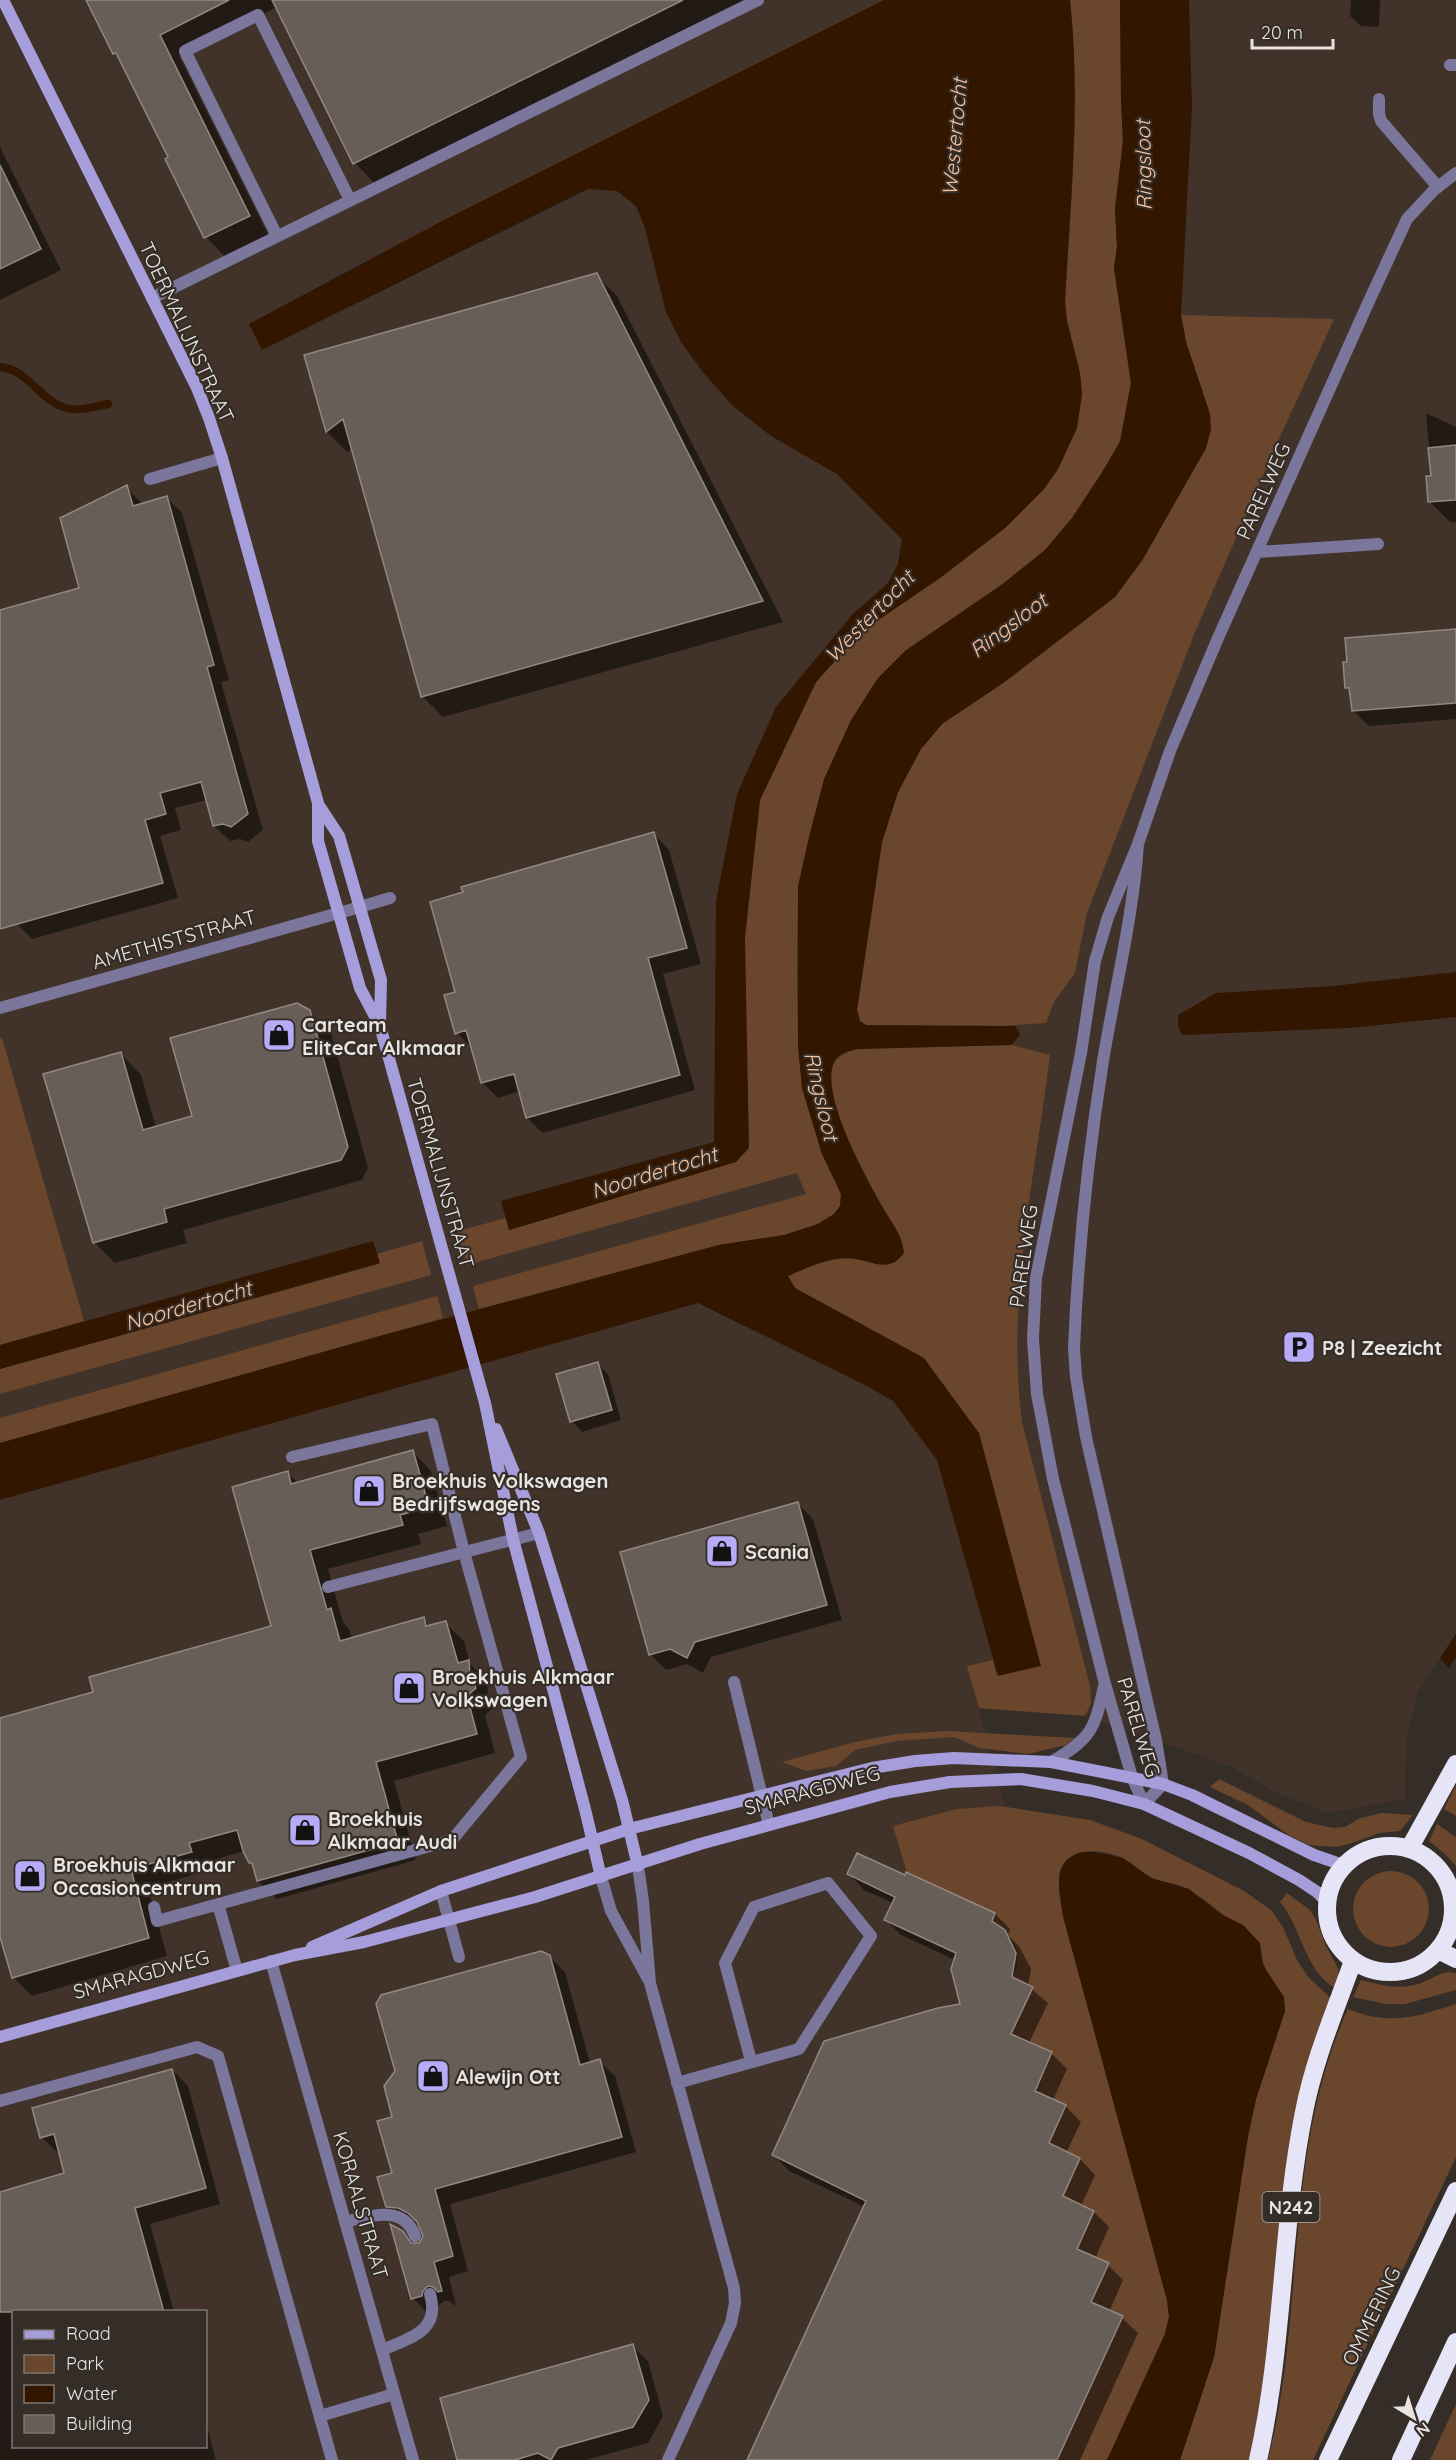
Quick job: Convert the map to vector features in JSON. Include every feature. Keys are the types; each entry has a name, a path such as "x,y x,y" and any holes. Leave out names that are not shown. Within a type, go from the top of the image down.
{"highway":[{"path":"1410,1849 1456,1764"},
{"path":"1390,1846 1410,1849 1426,1858 1440,1870 1449,1887 1454,1905 1454,1925 1438,1950 1424,1963 1398,1971 1370,1969 1353,1961 1341,1949 1332,1934 1328,1903 1333,1884 1355,1857 1371,1850 1390,1846"},
{"path":"1438,1950 1456,1959"},
{"name":"N242","path":"1258,2460 1267,2422 1279,2336 1296,2160 1304,2111 1316,2062 1353,1961"},
{"name":"OMMERING","path":"1328,2460 1456,2191"},
{"path":"1401,2460 1456,2342"}],"street":[{"name":"TOERMALIJNSTRAAT","path":"3,0 196,388 222,458 318,803 318,841 360,988 380,1026 485,1403"},
{"path":"152,298 758,0"},
{"path":"277,236 185,51 258,15 350,200"},
{"path":"1379,99 1378,114 1381,121 1438,187"},
{"name":"PARELWEG","path":"1138,844 1135,893 1088,1157 1074,1348 1076,1377 1086,1437 1156,1740 1163,1784 1144,1804 1132,1777 1105,1684 1046,1444 1033,1339 1036,1278 1081,1053 1095,961 1107,917 1138,844 1170,751 1399,235 1418,206 1456,173"},
{"path":"150,479 222,458"},
{"path":"1257,552 1378,544"},
{"name":"TOERMALIJNSTRAAT","path":"318,803 339,836 381,980 380,1026"},
{"name":"AMETHISTSTRAAT","path":"0,1008 390,898"},
{"path":"485,1403 539,1533 629,1829 644,1901 650,1983 734,2288 735,2303 731,2324 668,2460"},
{"path":"485,1403 513,1539 601,1877 611,1911 650,1983"},
{"path":"154,1907 157,1921 452,1840 521,1757 464,1552 432,1424 292,1457"},
{"path":"328,1587 539,1533"},
{"path":"734,1682 769,1825"},
{"path":"1052,1762 1076,1748 1090,1733 1098,1714 1105,1684"},
{"name":"SMARAGDWEG","path":"0,2037 294,1954 441,1891 629,1829 872,1768 915,1761 954,1758 1052,1762 1163,1784 1192,1795 1314,1855 1346,1866"},
{"name":"SMARAGDWEG","path":"294,1954 364,1942 448,1920 601,1877 700,1844 769,1825 890,1792 950,1782 1021,1779 1093,1791 1144,1804 1299,1880 1328,1903"},
{"path":"677,2082 800,2049 871,1936 828,1883 754,1907 725,1963 751,2061"},
{"path":"441,1891 459,1957"},
{"path":"218,1904 237,1971"},
{"name":"KORAALSTRAAT","path":"271,1961 413,2460"},
{"path":"0,2101 196,2047 218,2056 332,2460"},
{"path":"345,2222 380,2215 394,2215 405,2219 415,2236"},
{"path":"382,2350 407,2339 429,2323 434,2309 430,2294"},
{"path":"320,2416 394,2394"}],"shaded area":[{"path":"0,0 1456,0 1456,1634 1417,1694 1406,1741 1405,1799 1328,1813 1273,1791 1232,1767 1085,1716 979,1709 1130,2268 1107,2460 0,2460"}],"green space":[{"path":"1070,0 1120,0 1123,141 1115,209 1117,247 1114,268 1131,383 1120,441 1072,518 1045,550 1004,583 905,651 798,886 798,1045 802,1088 822,1154 841,1194 840,1206 834,1214 818,1224 784,1235 719,1245 479,1309 473,1286 806,1194 797,1173 467,1265 458,1231 506,1218 510,1230 735,1162 745,937 760,800 816,682 862,631 940,578 1005,528 1044,489 1058,469 1077,428 1082,394 1080,373 1067,321 1065,302 1075,113"},
{"path":"1181,315 1334,319 1195,632 1087,913 1075,973 1054,1002 1046,1023 988,1027 866,1025 860,1021 857,1010 882,842 898,792 921,749 942,724 1006,681 1115,597 1143,559 1206,448 1210,414 1186,342"},
{"path":"0,1038 2,1038 84,1321 0,1345"},
{"path":"1012,1045 1050,1055 1024,1238 1020,1283 1018,1375 1022,1422 1090,1686 1091,1703 1085,1716 979,1708 967,1666 993,1660 997,1676 979,1433 795,1288 788,1276 832,1260 861,1260 901,1239 854,1153 834,1102 830,1081 832,1066 837,1059 857,1049"},
{"path":"422,1241 431,1275 0,1394 0,1369 379,1264 377,1254"},
{"path":"437,1296 443,1318 0,1443 0,1418"},
{"path":"947,1731 1075,1738 1066,1745 1028,1754 980,1748 954,1737 897,1741 855,1750 836,1766 806,1771 782,1762 855,1742 897,1734"},
{"path":"1219,1779 1306,1822 1333,1828 1345,1827 1358,1819 1381,1813 1413,1815 1400,1831 1379,1833 1336,1847 1309,1845 1290,1836 1248,1805 1210,1787"},
{"path":"1456,1785 1456,1816 1444,1809"},
{"path":"1000,1806 1090,1820 1142,1839 1244,1891 1271,1910 1283,1927 1297,1960 1309,1978 1334,2001 1314,2052 1253,2460 1180,2460 1214,2357 1248,2136 1256,2099 1285,2011 1281,1995 1255,1948 1239,1929 1209,1903 1189,1890 1180,1885 1150,1877 1124,1859 1107,1853 1079,1853 1064,1863 1060,1871 1059,1882 1063,1916 1167,2300 1169,2317 1165,2334 1107,2460 1058,2460 1124,2316 1092,2301 1109,2264 1077,2249 1094,2212 1062,2197 1080,2158 1049,2144 1066,2106 1034,2092 1052,2052 1012,2034 1033,1988 1012,1978 1017,1964 1017,1951 1012,1940 992,1921 907,1873 893,1826 957,1809"},
{"path":"1437,1824 1456,1837 1456,1866 1429,1841"},
{"path":"1391,1871 1405,1874 1418,1882 1426,1895 1429,1909 1426,1923 1418,1936 1405,1944 1391,1947 1377,1944 1364,1936 1356,1923 1353,1909 1356,1895 1364,1882 1377,1874"},
{"path":"1287,1893 1310,1910 1316,1920 1338,1968 1339,1974 1335,1988 1316,1971 1294,1924 1280,1902"},
{"path":"1448,1972 1456,1973 1456,1990 1405,2004 1386,2004 1353,1997 1361,1980 1403,1987 1422,1983"},
{"path":"1456,2004 1456,2157 1313,2460 1268,2460 1280,2404 1304,2175 1313,2118 1327,2063 1348,2009 1377,2017 1403,2018"},
{"path":"1456,2404 1456,2460 1430,2460"}],"water":[{"path":"884,0 1070,0 1075,113 1065,302 1067,321 1080,373 1082,394 1077,428 1058,469 1044,489 1005,528 940,578 862,631 816,682 760,800 745,937 749,1148 736,1162 509,1230 501,1201 714,1142 716,901 737,794 776,707 852,615 888,583 898,564 902,539 837,474 771,436 733,406 702,371 681,342 666,312 645,228 636,206 617,191 588,189 262,350 249,324 444,220"},
{"name":"Ringsloot","path":"1120,0 1189,0 1192,106 1181,315 1186,342 1210,414 1211,430 1206,448 1143,559 1115,597 1006,681 942,724 921,749 898,792 882,842 857,1010 860,1021 866,1025 1015,1026 1020,1034 1012,1045 857,1049 840,1055 833,1067 832,1084 836,1105 853,1151 898,1233 904,1253 898,1260 884,1265 839,1258 788,1276 795,1288 924,1358 979,1433 1041,1666 998,1676 937,1460 893,1401 698,1303 0,1500 0,1443 380,1336 719,1245 784,1235 818,1224 834,1214 840,1206 841,1194 822,1154 802,1088 798,1045 798,886 808,841 824,779 851,720 878,678 905,651 1004,583 1045,550 1072,518 1120,442 1131,383 1114,268 1117,247 1115,209 1123,141"},
{"path":"1456,972 1456,1017 1349,1028 1182,1035 1178,1025 1178,1015 1216,993 1333,986"},
{"name":"Noordertocht","path":"373,1241 380,1263 0,1369 0,1345"},
{"path":"1456,1634 1456,1657 1449,1668 1440,1658"},
{"path":"1082,1852 1095,1852 1123,1858 1151,1878 1189,1889 1219,1913 1243,1925 1260,1943 1263,1965 1284,1997 1285,2011 1256,2099 1248,2136 1214,2357 1180,2460 1107,2460 1165,2334 1169,2317 1167,2300 1063,1916 1059,1888 1061,1870 1072,1856"}],"building":[{"path":"86,0 229,0 160,35 250,216 204,238 165,159 168,157 116,53 113,54"},
{"path":"272,0 683,0 353,164"},
{"path":"0,165 41,249 0,269"},
{"path":"597,273 763,601 421,697 343,419 326,432 304,355"},
{"path":"1456,445 1456,500 1428,502 1426,476 1431,476 1428,448"},
{"path":"127,485 133,506 167,496 214,665 207,667 248,814 231,827 223,824 213,826 201,782 160,793 166,814 145,820 163,883 0,929 0,610 79,588 60,518"},
{"path":"1456,629 1456,703 1352,711 1349,688 1345,688 1343,662 1347,662 1345,638"},
{"path":"654,832 687,948 648,958 680,1075 526,1118 514,1074 481,1083 466,1030 455,1034 444,995 455,992 430,902 463,892 461,887"},
{"path":"297,1003 310,1010 348,1147 341,1160 164,1209 167,1222 93,1243 43,1074 121,1052 143,1130 192,1116 170,1038"},
{"path":"598,1362 612,1410 570,1422 556,1374"},
{"path":"413,1450 429,1507 400,1515 403,1525 310,1550 327,1610 331,1608 340,1641 424,1617 426,1626 446,1621 458,1663 469,1660 470,1675 476,1688 467,1696 477,1734 376,1762 398,1842 257,1881 252,1863 249,1863 243,1851 237,1830 189,1843 192,1852 131,1869 149,1938 12,1978 0,1937 0,1718 93,1692 89,1677 271,1626 232,1487 288,1471 291,1484"},
{"path":"798,1502 827,1605 695,1642 687,1658 670,1649 649,1655 620,1552"},
{"path":"857,1853 905,1875 906,1872 995,1913 992,1921 1005,1930 1016,1953 1012,1977 1033,1987 1011,2034 1052,2052 1035,2091 1066,2105 1049,2143 1080,2158 1063,2196 1094,2211 1077,2249 1109,2263 1091,2302 1123,2316 1057,2460 747,2460 866,2201 772,2155 824,2041 938,2008 960,2004 951,1969 956,1953 884,1920 895,1897 847,1874"},
{"path":"541,1951 550,1955 580,2065 600,2059 622,2137 435,2189 453,2256 434,2262 442,2291 438,2292 428,2286 422,2296 411,2299 390,2224 403,2231 411,2243 419,2243 423,2236 417,2222 408,2213 398,2208 386,2207 377,2177 392,2173 377,2121 392,2117 384,2086 395,2071 376,2004 381,1995"},
{"path":"172,2069 206,2188 135,2208 163,2310 12,2310 12,2312 0,2312 0,2192 64,2173 54,2134 40,2138 32,2108"},
{"path":"633,2344 649,2400 633,2427 558,2448 551,2460 538,2453 515,2460 457,2460 440,2398"}],"waterway":[{"path":"0,367 20,374 51,401 61,406 80,409 108,404"}],"place":[{"name":"Carteam EliteCar Alkmaar","path":"279,1035"},
{"name":"P8 | Zeezicht","path":"1299,1347"},
{"name":"Broekhuis Volkswagen Bedrijfswagens","path":"369,1491"},
{"name":"Scania","path":"722,1551"},
{"name":"Broekhuis Alkmaar Volkswagen","path":"409,1688"},
{"name":"Broekhuis Alkmaar Audi","path":"305,1830"},
{"name":"Broekhuis Alkmaar Occasioncentrum","path":"30,1876"},
{"name":"Alewijn Ott","path":"433,2076"}],"water label":[{"name":"Westertocht","path":"954,137"},
{"name":"Westertocht","path":"869,616"}]}
